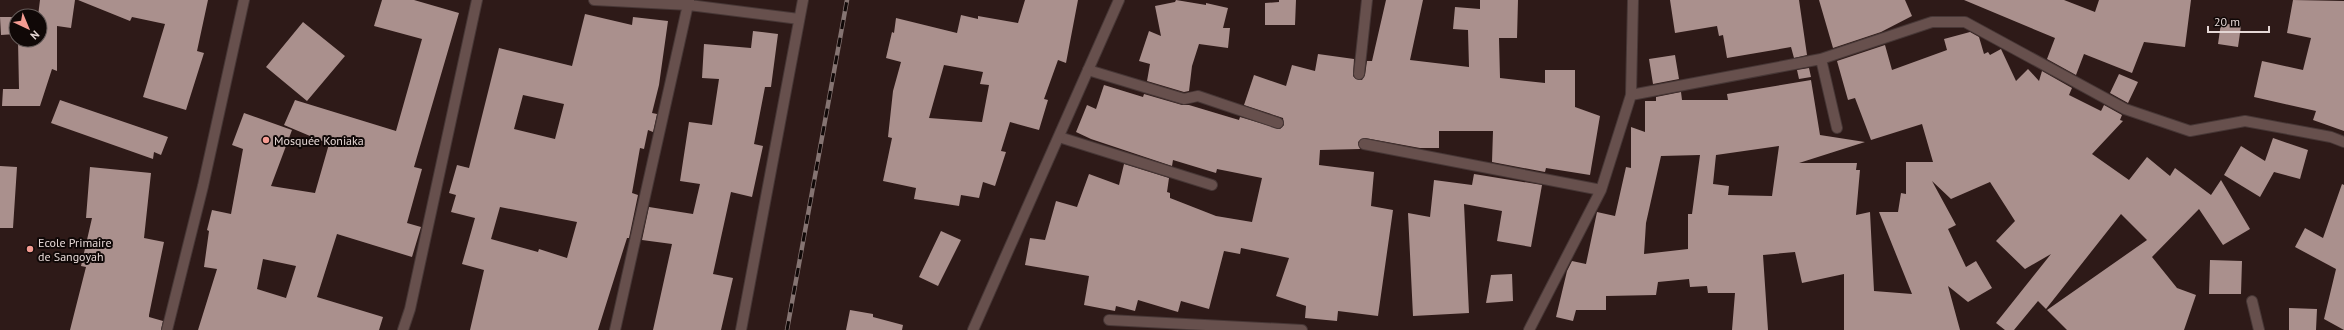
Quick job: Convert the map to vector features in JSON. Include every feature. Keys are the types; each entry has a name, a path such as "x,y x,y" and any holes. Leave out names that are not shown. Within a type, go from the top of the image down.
{"street":[{"path":"167,330 203,186 244,0"},
{"path":"403,330 410,309 476,0"},
{"path":"594,0 689,2 799,19"},
{"path":"741,330 803,0"},
{"path":"973,330 1119,0"},
{"path":"1359,74 1366,0"},
{"path":"1529,330 1601,190 1631,95 1633,0"},
{"path":"615,330 689,2"},
{"path":"1631,95 1821,59 1932,22 1965,22 2125,109 2190,131 2245,121 2331,137 2344,142"},
{"path":"1821,59 1837,128"},
{"path":"1088,70 1184,99 1198,96 1278,123"},
{"path":"1059,136 1212,185"},
{"path":"1364,144 1601,190"},
{"path":"2252,301 2259,330"},
{"path":"1109,320 1302,330"}],"building":[{"path":"40,0 75,0 71,28 57,26 57,71 52,69 40,106 2,106 3,89 19,89 18,48 48,48 48,8 39,8"},
{"path":"78,0 208,0 197,51 204,53 186,110 143,97 165,24 132,17 130,21"},
{"path":"382,0 414,0 459,13 414,167 422,169 407,223 421,227 412,257 337,234 317,297 383,317 379,330 198,330 217,269 204,267 209,231 207,230 212,210 231,214 243,149 232,145 244,113 292,130 271,186 315,193 329,144 284,125 295,100 396,131 422,39 374,26","holes":["263,259 296,266 286,298 257,289"]},
{"path":"1025,0 1078,0 1066,63 1058,60 1044,99 1048,100 1039,130 1010,122 1001,151 1006,152 995,186 983,182 979,198 961,195 959,206 914,199 916,188 883,181 892,138 888,137 893,91 901,62 886,58 892,32 894,33 896,18 957,33 961,15 978,19 978,16 1018,23","holes":["944,65 983,72 980,84 989,85 982,122 929,118"]},
{"path":"1176,0 1206,5 1206,3 1228,8 1223,28 1230,28 1228,48 1199,44 1192,66 1189,91 1184,92 1147,81 1150,64 1139,61 1149,31 1161,36 1155,6 1175,2"},
{"path":"1279,0 1296,0 1295,25 1265,25 1265,3 1279,2"},
{"path":"1386,0 1423,0 1410,60 1469,67 1468,30 1453,29 1455,7 1480,9 1480,0 1518,0 1517,38 1499,38 1500,78 1545,83 1545,70 1575,70 1575,107 1600,116 1590,175 1546,168 1545,172 1492,162 1493,131 1439,131 1439,148 1420,148 1365,138 1358,142 1360,149 1320,150 1319,165 1374,172 1371,206 1393,210 1378,316 1338,311 1337,321 1305,318 1306,306 1276,296 1289,258 1241,248 1240,254 1224,251 1209,309 1181,301 1178,312 1138,300 1135,311 1116,306 1115,311 1084,305 1089,276 1025,265 1030,238 1045,240 1056,201 1077,207 1089,174 1119,185 1124,164 1169,178 1167,192 1170,193 1170,198 1216,216 1252,222 1262,178 1217,169 1216,173 1173,160 1172,166 1091,139 1076,132 1087,105 1096,109 1104,85 1143,97 1144,94 1182,105 1189,105 1239,120 1240,117 1280,129 1284,125 1283,118 1244,105 1254,75 1286,86 1292,65 1315,71 1318,54 1354,59 1353,76 1356,79 1362,80 1365,75 1367,61 1372,61"},
{"path":"1670,0 1799,0 1807,55 1794,58 1791,47 1727,58 1723,35 1719,36 1717,26 1675,33"},
{"path":"1819,0 1905,0 1912,16 1881,32 1833,48"},
{"path":"1964,0 2064,0 2095,12 2099,0 2191,0 2185,47 2144,42 2132,73 2084,54 2076,75 2047,59 2055,38"},
{"path":"2293,0 2344,1 2344,131 2313,120 2316,111 2254,97 2262,61 2303,70 2311,38 2287,33"},
{"path":"585,14 632,25 633,17 668,21 659,85 652,113 657,114 653,132 648,130 644,149 640,148 632,193 638,195 629,238 627,238 598,330 470,330 484,270 462,264 475,218 451,212 456,195 449,193 457,165 469,168 499,48 572,66","holes":["523,95 564,104 555,139 514,129","500,207 577,222 567,258 539,249 538,252 491,239"]},
{"path":"0,17 8,17 8,35 1,35"},
{"path":"303,22 345,56 307,101 266,67"},
{"path":"2221,23 2241,26 2238,47 2218,44"},
{"path":"753,31 778,34 771,87 765,87 754,144 763,146 752,197 731,192 713,274 733,278 721,330 653,330 672,244 642,240 649,207 693,214 700,184 680,181 689,122 712,125 719,79 702,78 704,44 751,48"},
{"path":"1970,32 1979,37 1984,54 1988,52 1990,55 2001,49 2016,81 2028,69 2039,81 2042,71 2072,88 2069,95 2101,111 2104,105 2122,115 2120,120 2123,121 2092,154 2129,180 2147,157 2170,176 2175,168 2211,195 2221,180 2250,229 2223,245 2199,209 2152,257 2177,288 2196,295 2184,330 2067,330 2047,310 2147,240 2121,214 2046,309 2038,301 2014,330 2005,330 1996,323 2051,254 2025,269 1996,241 2015,221 1990,182 1951,199 1932,181 1956,225 1948,229 1966,267 1976,261 1992,288 1968,302 1948,286 1960,330 1844,330 1844,274 1802,283 1795,252 1763,255 1768,330 1732,330 1735,293 1708,293 1707,286 1690,287 1689,279 1658,282 1656,295 1606,296 1606,310 1576,310 1573,321 1556,317 1567,271 1572,261 1586,264 1597,212 1615,216 1626,167 1631,168 1631,127 1645,132 1645,101 1656,101 1656,97 1681,92 1682,100 1728,100 1727,94 1811,80 1820,135 1865,142 1799,163 1857,163 1856,170 1860,170 1856,215 1870,212 1874,291 1912,294 1879,212 1898,212 1901,193 1906,194 1906,162 1933,162 1922,124 1871,140 1855,98 1848,100 1837,61 1885,45 1892,70 1947,50 1944,39","holes":["1779,146 1772,196 1728,195 1729,186 1713,184 1716,155","1700,155 1692,214 1688,214 1688,249 1644,254 1646,223 1661,156"]},
{"path":"1675,55 1679,79 1653,84 1649,59"},
{"path":"1809,68 1811,77 1799,79 1797,70"},
{"path":"2119,74 2138,82 2128,103 2110,93"},
{"path":"60,100 168,137 161,155 154,152 153,159 51,123"},
{"path":"2273,138 2308,150 2300,179 2274,172 2260,197 2224,175 2241,146 2265,161"},
{"path":"0,166 17,167 13,228 0,228"},
{"path":"90,167 151,173 144,238 164,242 149,317 163,321 161,330 70,330 86,267 81,266 92,218 86,218"},
{"path":"1474,174 1542,185 1531,247 1497,241 1502,211 1464,204 1469,313 1413,316 1408,213 1430,217 1434,180 1472,185"},
{"path":"2342,184 2344,185 2344,330 2324,319 2336,269 2295,247 2305,228 2323,238"},
{"path":"941,231 961,240 938,286 919,277"},
{"path":"2210,260 2242,261 2241,294 2209,294"},
{"path":"1512,274 1513,301 1486,303 1491,275"},
{"path":"2289,308 2317,309 2316,330 2289,330"},
{"path":"850,310 873,314 873,317 903,325 902,330 846,330"}],"railway":[{"path":"787,330 847,0"}],"place":[{"name":"Mosquée Koniaka","path":"266,140"},
{"name":"Ecole Primaire de Sangoyah","path":"30,249"}]}
